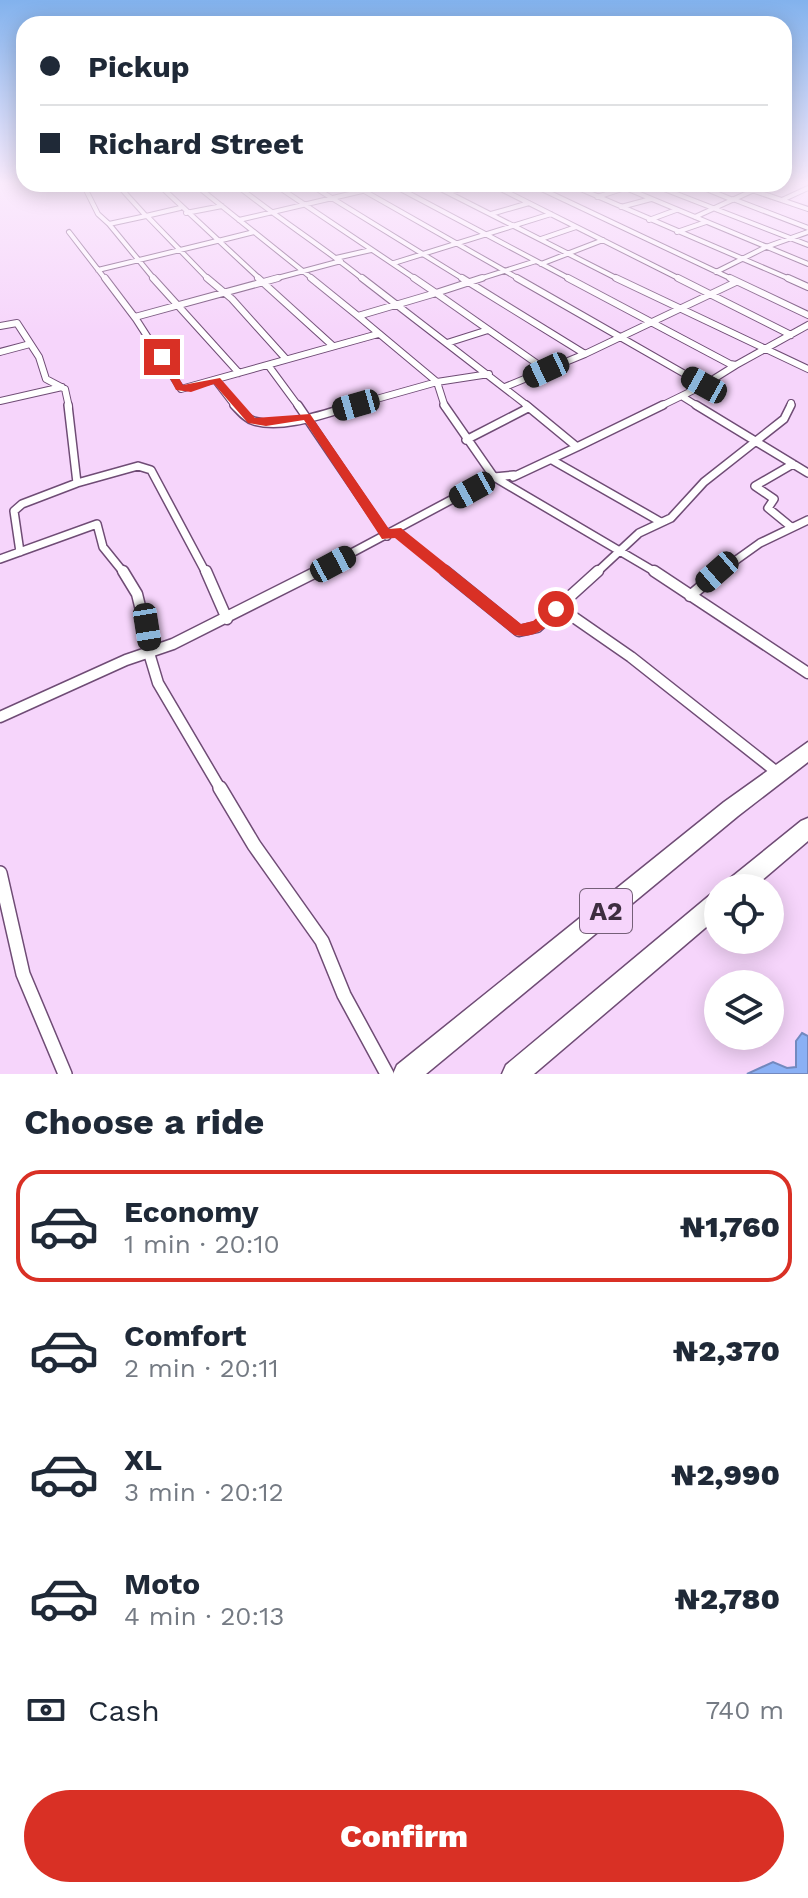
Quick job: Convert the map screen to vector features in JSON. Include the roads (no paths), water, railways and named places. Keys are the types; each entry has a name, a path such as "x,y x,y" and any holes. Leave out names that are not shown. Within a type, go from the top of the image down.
{"highway":[{"name":"A2","path":"406,1074 731,809 808,751"},
{"path":"753,874 808,828"},
{"name":"A2","path":"515,1074 704,915"}],"street":[{"path":"70,233 135,317 180,388 191,389 378,334"},
{"path":"116,233 239,373"},
{"path":"162,233 232,299 251,324 286,359"},
{"path":"209,233 333,346"},
{"path":"98,270 250,233"},
{"path":"255,233 437,382 446,410 494,477"},
{"path":"300,233 489,374 577,447"},
{"path":"346,233 385,261 394,263 546,370"},
{"path":"391,233 585,354"},
{"path":"438,233 704,385"},
{"path":"485,233 736,365"},
{"path":"394,263 494,233"},
{"path":"529,233 679,310 808,369"},
{"path":"541,239 558,233"},
{"path":"589,233 791,335"},
{"path":"634,233 808,315"},
{"path":"677,233 808,287"},
{"path":"735,233 808,264"},
{"path":"779,233 808,245"},
{"path":"716,272 801,233"},
{"path":"358,316 603,240"},
{"path":"135,317 371,250"},
{"path":"505,387 653,324 736,282"},
{"path":"0,326 17,323 39,357 46,379 62,387 70,407 77,483"},
{"path":"513,480 683,397 808,325"},
{"path":"447,343 488,330"},
{"path":"0,352 30,344"},
{"path":"268,365 392,534 519,631 537,627 639,533 671,518 704,482 784,419 791,403"},
{"path":"216,381 252,421 266,423 306,416 312,418 408,389 489,374"},
{"path":"0,401 62,387"},
{"path":"683,397 808,473"},
{"path":"466,440 495,426 498,420 528,408"},
{"path":"552,460 659,521"},
{"path":"790,526 768,508 774,499 755,486 793,464"},
{"path":"20,552 14,511 22,504 77,483 138,466 151,470 195,547 227,619"},
{"path":"0,717 227,619 392,534 494,477 513,480 808,673"},
{"path":"690,596 736,556 790,526 808,520"},
{"path":"0,559 97,524 103,547 117,561 137,594 158,683 254,845 322,941 344,995 387,1074"},
{"path":"556,609 569,614 622,651 779,774"},
{"path":"0,873 13,933 34,1004 65,1074"}],"water":[{"path":"802,1033 808,1036 808,1074 747,1074 773,1062 787,1068 796,1067 796,1041"}]}
